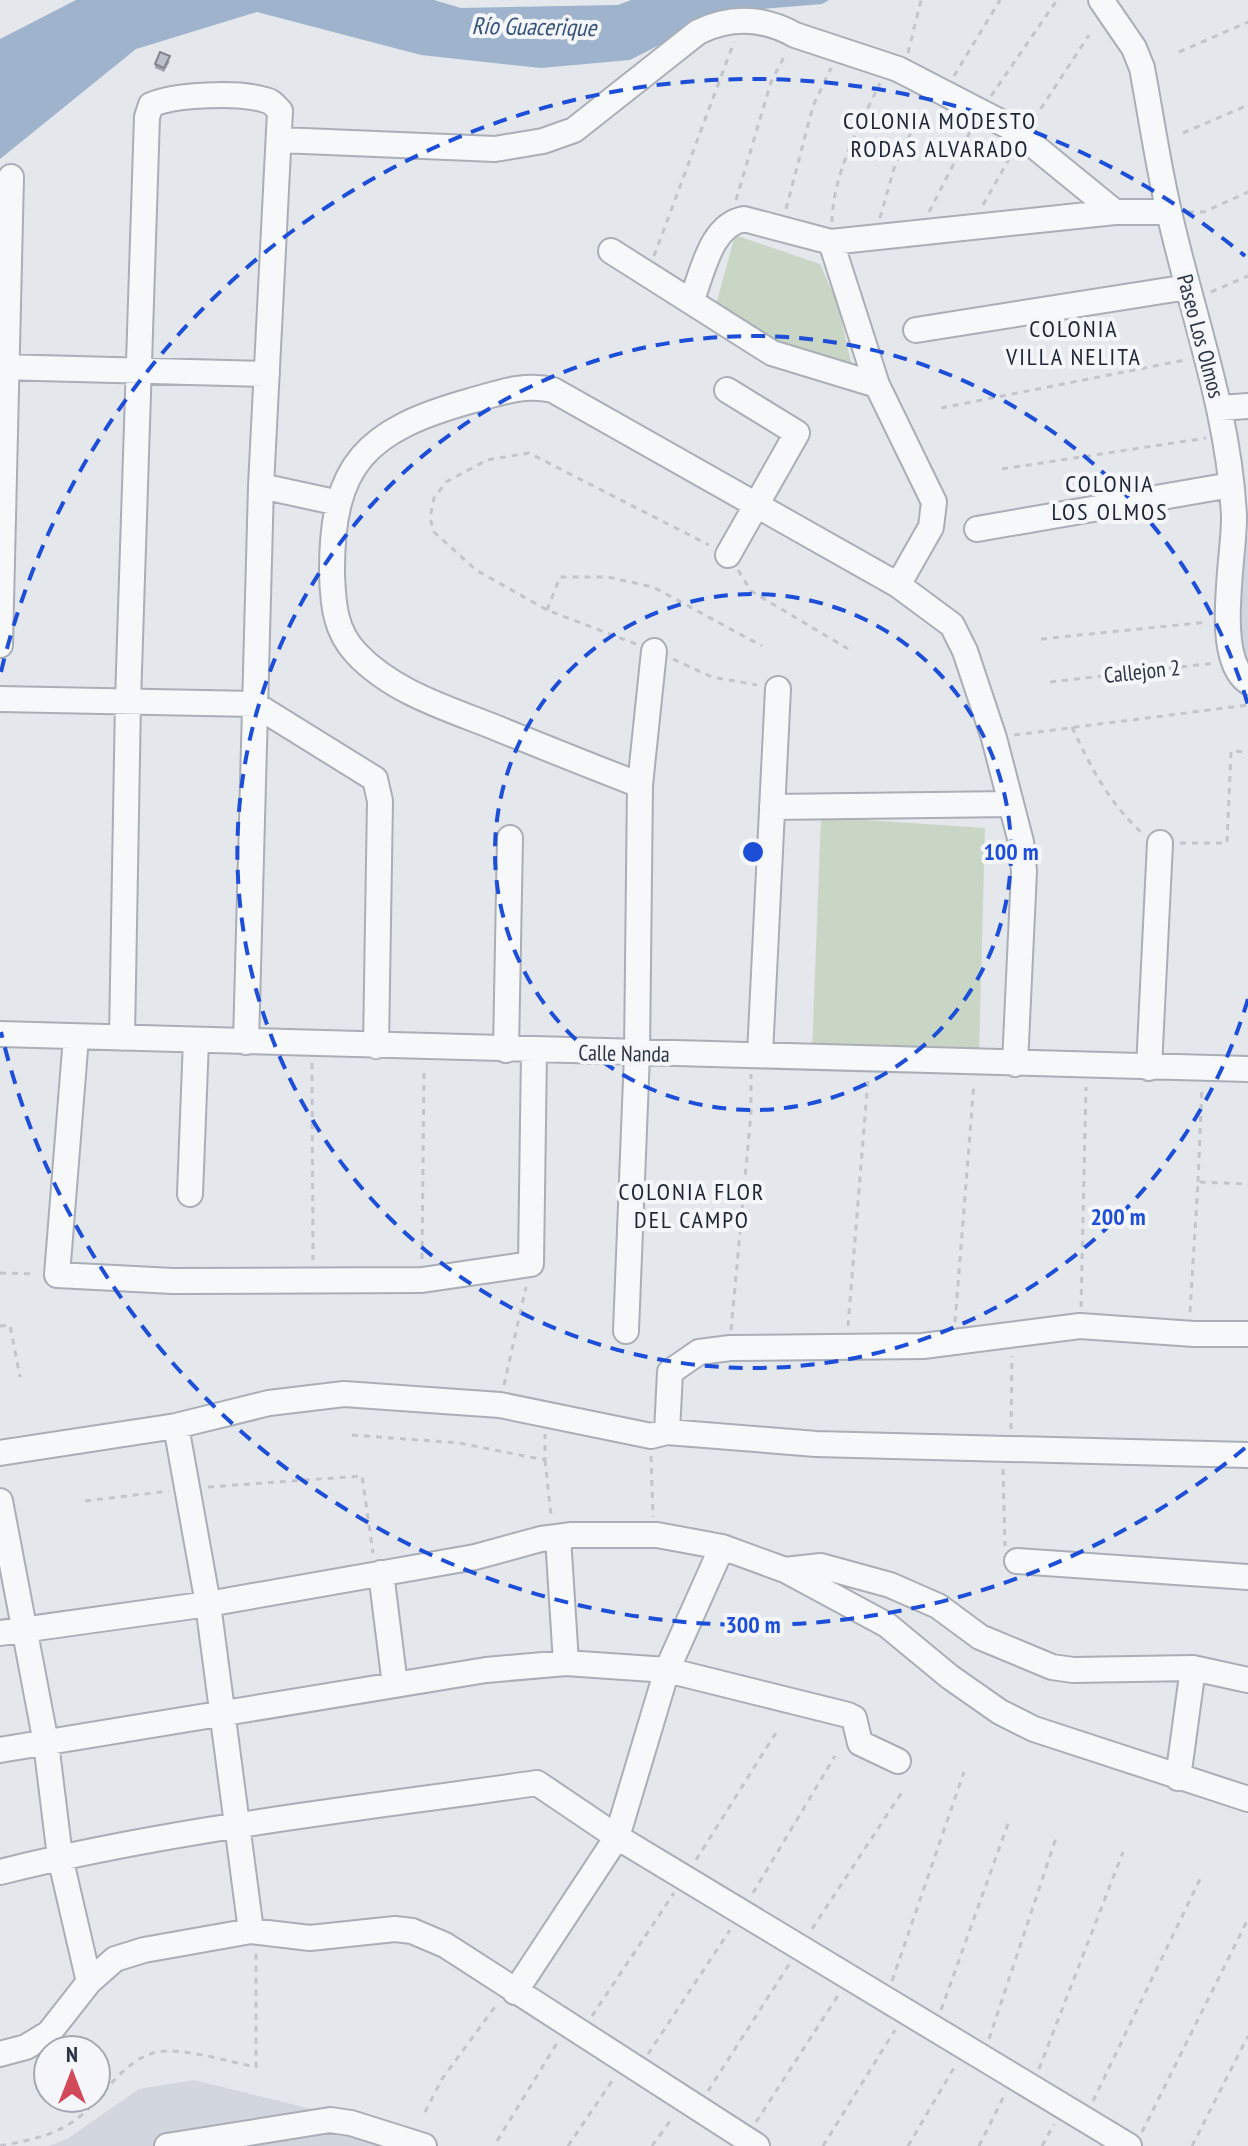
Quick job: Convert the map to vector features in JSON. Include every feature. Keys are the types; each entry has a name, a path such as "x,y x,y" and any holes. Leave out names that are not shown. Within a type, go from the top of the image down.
{"street":[{"name":"Paseo Los Olmos","path":"1101,0 1142,68 1168,212 1220,408 1231,485 1241,523 1228,620 1234,661 1248,682"},
{"path":"280,140 495,149 543,141 574,130 698,32 721,21 742,19 780,27 895,69 939,90 1012,128 1115,212"},
{"path":"122,1038 128,701 146,146 151,105 164,99 248,96 270,100 280,111 280,140 261,486 246,1042"},
{"path":"0,645 4,367 11,177"},
{"path":"692,299 718,234 729,221 744,219 831,242 1115,212 1168,212"},
{"path":"831,242 877,385 934,502 931,527 898,585"},
{"path":"611,251 692,299 772,353 877,385"},
{"path":"916,330 1190,294"},
{"path":"4,367 267,374"},
{"path":"640,785 410,693 356,654 340,632 333,602 332,550 339,503 356,461 371,444 434,411 535,386 553,390 898,585 952,625 965,651 994,738 1024,871 1015,1064"},
{"path":"727,390 797,433 728,555"},
{"path":"1220,408 1248,406"},
{"path":"977,529 1231,485"},
{"path":"261,486 339,503"},
{"path":"626,1331 637,1054 640,785 654,651"},
{"path":"756,1054 778,689"},
{"path":"0,699 254,704 375,779 379,789 376,1046"},
{"path":"772,807 1010,804"},
{"path":"506,1050 510,838"},
{"path":"1149,1068 1160,843"},
{"name":"Calle Nanda","path":"0,1034 637,1054 756,1054 1087,1067 1248,1069"},
{"path":"76,1037 57,1275 173,1281 422,1280 531,1264 534,1051"},
{"path":"190,1194 196,1040"},
{"path":"659,1434 670,1372 699,1352 730,1348 953,1344 1013,1333 1080,1326 1189,1334 1248,1334"},
{"path":"0,1453 176,1426 269,1403 344,1394 500,1405 659,1434 816,1444 1006,1446 1248,1455"},
{"path":"176,1426 208,1604 253,1931"},
{"path":"0,1501 4,1546 25,1629 46,1743 60,1857 89,1982"},
{"path":"0,1633 208,1604 475,1557 556,1537 654,1535 722,1547 785,1570 887,1625 950,1677 1000,1712 1034,1729 1248,1799"},
{"path":"556,1537 566,1663"},
{"path":"512,1990 617,1837 667,1670 722,1547"},
{"path":"1017,1561 1248,1577"},
{"path":"785,1570 821,1566 890,1585 938,1606 980,1637 1052,1667 1073,1670 1193,1668 1248,1680"},
{"path":"379,1574 395,1685"},
{"path":"0,1750 486,1670 566,1663 667,1670 848,1715 854,1718 860,1743 898,1761"},
{"path":"1178,1778 1193,1668"},
{"path":"0,1872 60,1857 237,1827 537,1783 617,1837 1084,2119 1135,2139"},
{"path":"0,2054 26,2047 49,2033 89,1982 115,1959 144,1950 253,1931 310,1938 380,1930 412,1931 445,1945 751,2142"},
{"path":"178,2145 310,2135 342,2121 424,2146"}],"path":[{"path":"831,242 832,202 846,156 895,69 921,0"},
{"path":"874,237 895,165 939,90 1000,0"},
{"path":"647,274 742,19"},
{"path":"1179,52 1248,22"},
{"path":"729,221 771,82 795,35"},
{"path":"781,228 813,106 840,51"},
{"path":"1183,133 1248,105"},
{"path":"1168,212 1204,212 1248,192"},
{"path":"1190,294 1248,276"},
{"path":"941,408 1206,356"},
{"path":"1002,469 1225,435"},
{"path":"778,689 712,677 547,610 476,570 434,532 430,518 434,498 446,482 487,460 529,453 728,555 751,591 850,650"},
{"path":"547,610 560,577 608,577 653,587 762,646"},
{"path":"1041,639 1228,620"},
{"name":"Callejon 2","path":"1050,682 1234,661"},
{"path":"994,738 1248,705"},
{"path":"1072,727 1096,780 1126,818 1148,838 1160,843 1227,843 1231,751 1248,752"},
{"path":"312,1044 313,1282"},
{"path":"422,1280 424,1047"},
{"path":"730,1348 756,1054"},
{"path":"846,1348 870,1059"},
{"path":"953,1344 975,1063"},
{"path":"1080,1326 1087,1067"},
{"path":"1189,1334 1203,1068"},
{"path":"1198,1182 1248,1184"},
{"path":"500,1405 531,1264"},
{"path":"0,1273 57,1275"},
{"path":"0,1326 10,1325 20,1377"},
{"path":"1013,1333 1006,1446 1005,1555 1017,1561"},
{"path":"544,1415 545,1460 556,1537"},
{"path":"654,1535 659,1434"},
{"path":"352,1435 459,1443 545,1460"},
{"path":"85,1501 187,1489 362,1476 379,1574"},
{"path":"497,2141 684,1878 777,1731"},
{"path":"568,2146 631,2066 742,1913 835,1756"},
{"path":"823,2146 896,2006 964,1772"},
{"path":"652,2146 691,2104 800,1948 904,1789"},
{"path":"934,2028 1009,1821"},
{"path":"908,2146 974,2053 1057,1835"},
{"path":"979,2146 1023,2082 1123,1852"},
{"path":"1084,2119 1200,1879"},
{"path":"1135,2139 1248,1919"},
{"path":"0,2146 40,2138 73,2122 132,2064 155,2052 172,2051 256,2067 253,1931"},
{"path":"751,2142 850,1978"},
{"path":"425,2112 442,2079 512,1990"},
{"path":"1192,2146 1248,2036"},
{"path":"1042,2146 1063,2106"}],"shaded area":[{"path":"1240,531 1248,536 1248,671 1239,647"},
{"path":"194,2080 328,2113 427,2146 48,2146 67,2139 103,2114 112,2114 112,2108 139,2089"}],"green space":[{"path":"735,235 820,264 838,305 853,371 778,352 714,312"},
{"path":"821,817 985,828 979,1053 812,1052"}],"water":[{"name":"Río Guacerique","path":"76,0 434,0 461,8 618,5 631,0 829,0 822,4 724,12 630,60 541,68 421,55 257,12 136,49 0,159 0,39"}],"building":[{"path":"160,52 170,56 164,68 155,64"}],"district":[{"name":"COLONIA MODESTO RODAS ALVARADO","path":"940,135"},
{"name":"COLONIA VILLA NELITA","path":"1074,343"},
{"name":"COLONIA LOS OLMOS","path":"1110,498"},
{"name":"COLONIA FLOR DEL CAMPO","path":"692,1206"}]}
